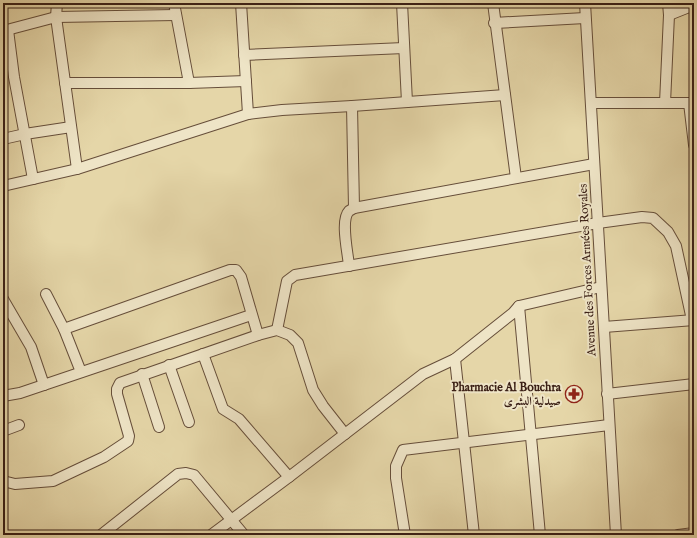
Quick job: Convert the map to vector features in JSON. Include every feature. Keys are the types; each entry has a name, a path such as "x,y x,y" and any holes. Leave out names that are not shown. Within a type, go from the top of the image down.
{"street":[{"path":"57,3 56,17 78,169"},
{"path":"174,3 189,83"},
{"path":"241,3 248,114"},
{"path":"402,3 406,102"},
{"path":"493,3 494,23 516,178"},
{"name":"Avenue des Forces Armées Royales","path":"585,3 616,535"},
{"path":"665,103 669,15 668,3"},
{"path":"669,15 694,5"},
{"path":"33,179 6,30 56,17 176,15"},
{"path":"494,23 586,18"},
{"path":"244,55 404,48"},
{"path":"65,83 189,83 246,81"},
{"path":"3,186 78,169 248,114 282,110 505,95"},
{"path":"591,103 692,103 694,144"},
{"path":"352,106 354,208"},
{"path":"3,139 71,127"},
{"path":"349,266 344,225 346,216 349,211 354,208 594,164"},
{"path":"277,330 287,281 295,275 598,223 642,217 653,218 668,232 676,246 693,320 604,327"},
{"path":"64,329 230,270 236,270 241,277 258,336"},
{"path":"211,535 423,374 455,359 513,313 519,306 601,287"},
{"path":"46,294 64,329 81,372"},
{"path":"3,299 31,346 44,385"},
{"path":"519,306 540,535"},
{"path":"3,396 20,393 252,315"},
{"path":"3,481 15,484 53,481 104,457 128,441 129,436 123,419 117,389 120,383 142,374 277,330 290,335 298,343 313,390 323,406 345,434"},
{"path":"203,354 223,409 239,419 289,477"},
{"path":"455,359 474,535"},
{"path":"169,365 189,422"},
{"path":"142,374 159,426"},
{"path":"608,394 694,384"},
{"path":"405,535 396,478 396,466 403,450 609,425"},
{"path":"3,431 19,426"},
{"path":"101,535 178,474 186,473 194,475 244,535"},
{"path":"678,535 694,533"}],"place":[{"name":"Pharmacie Al Bouchra صيدلية البشرى","path":"574,394"}]}
